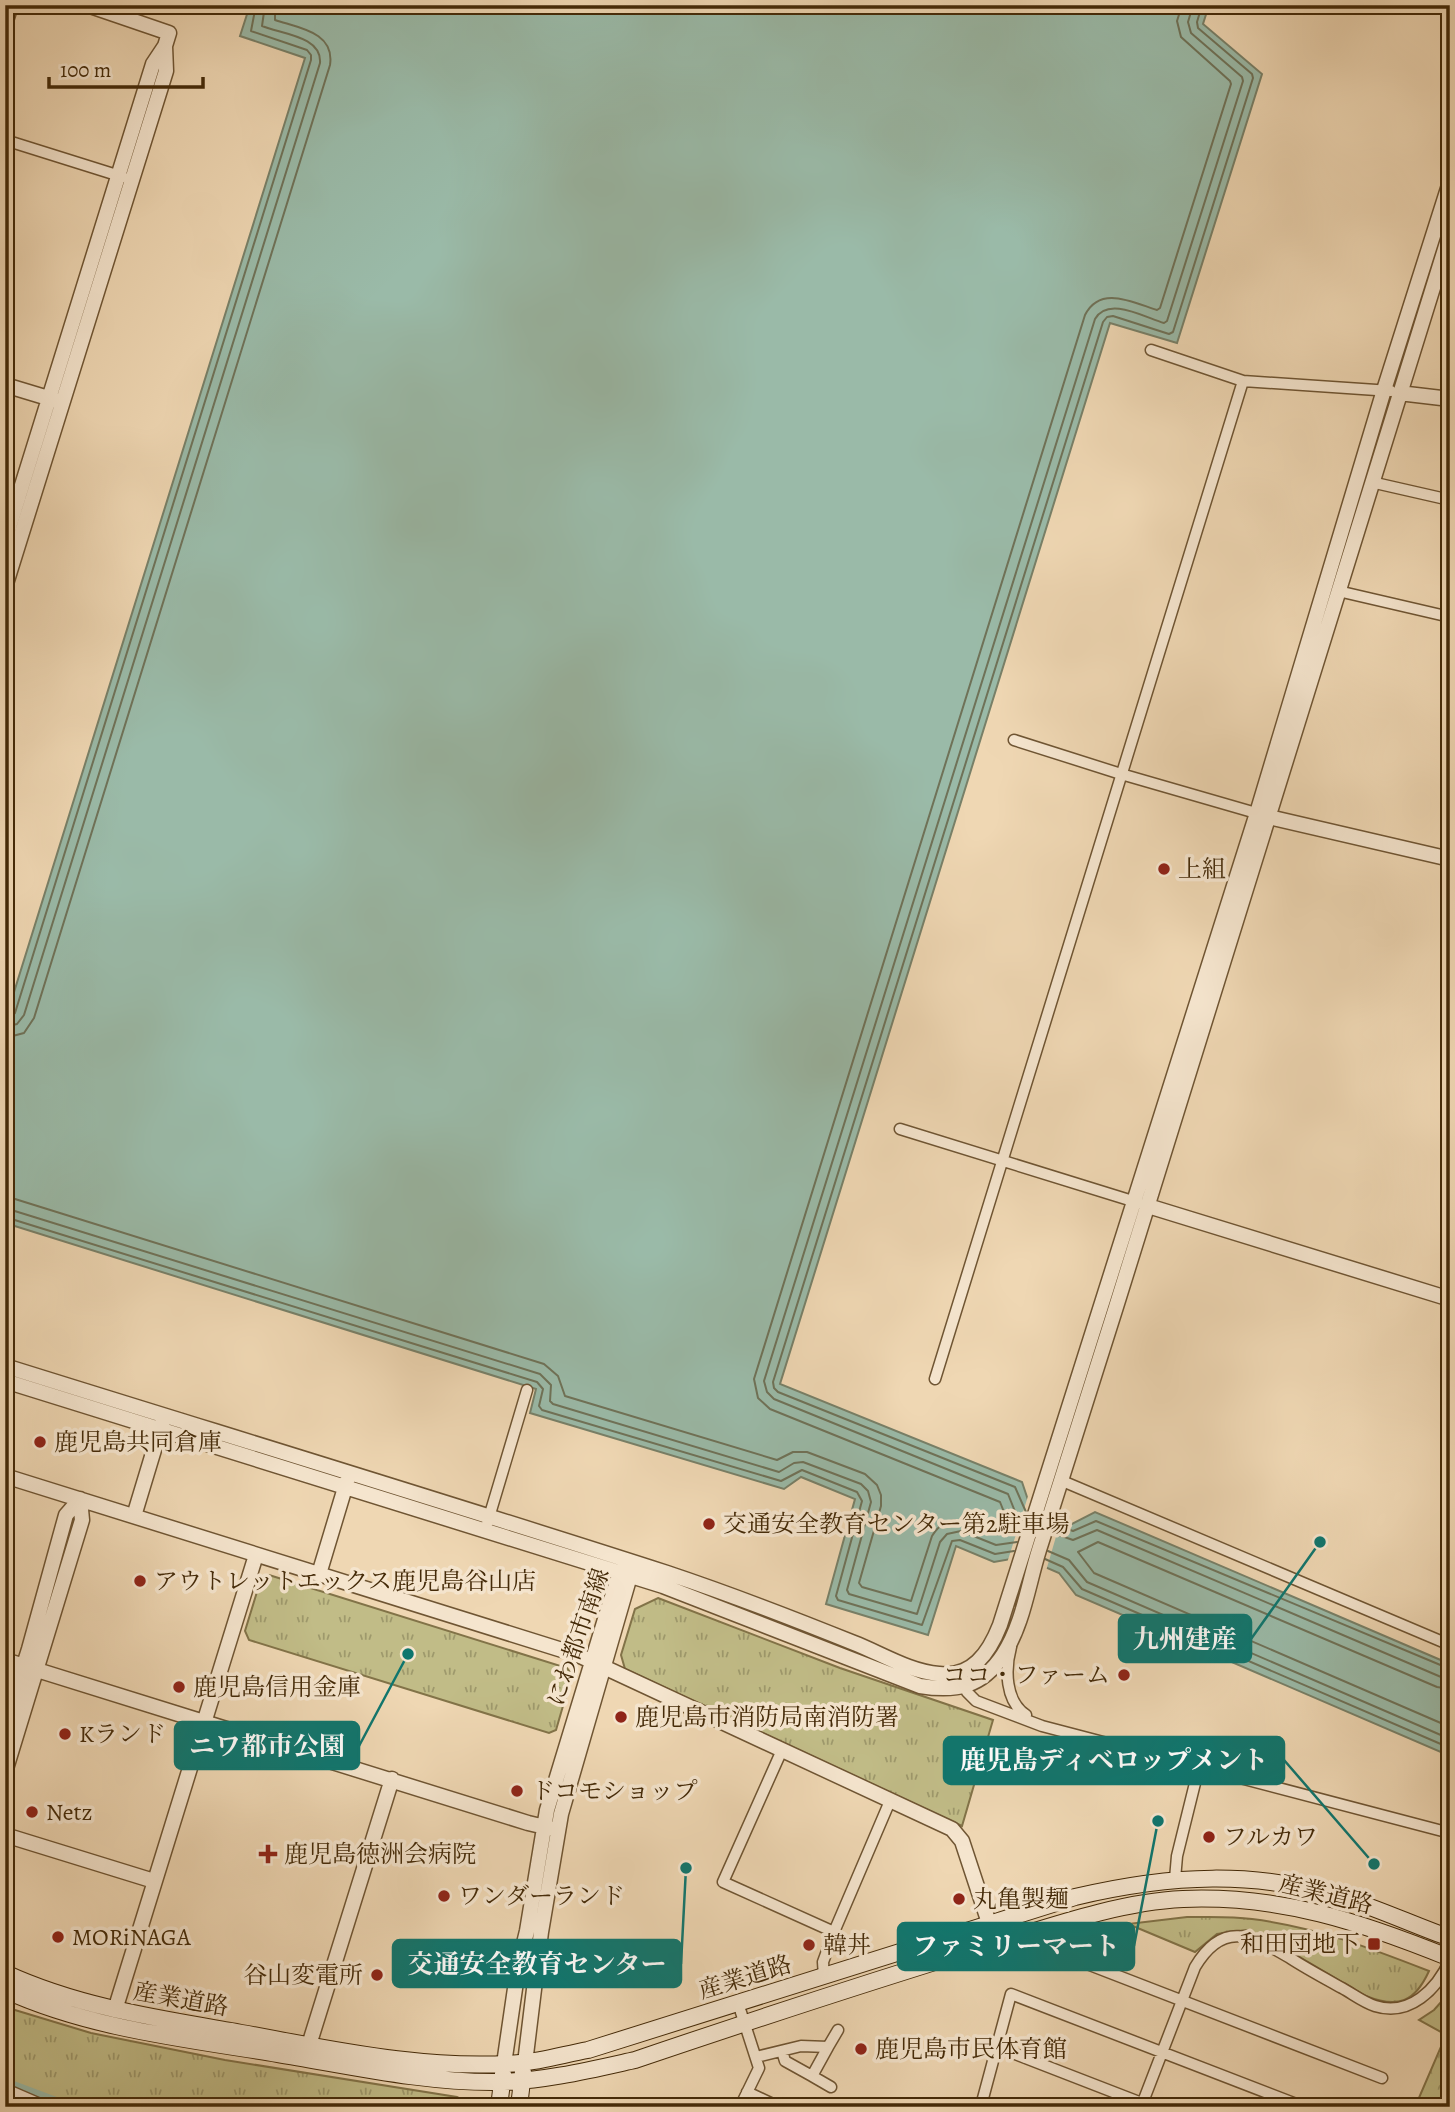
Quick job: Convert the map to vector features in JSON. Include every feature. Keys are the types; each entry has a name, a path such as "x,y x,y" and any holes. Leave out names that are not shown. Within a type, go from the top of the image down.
{"main road":[{"name":"産業道路","path":"5,1973 115,2010 411,2061 504,2064 525,2063 588,2050 1075,1897 1175,1879 1243,1879 1303,1887 1348,1899 1450,1938"},
{"name":"産業道路","path":"5,1990 74,2014 139,2029 396,2074 449,2081 502,2082 568,2075 635,2060 1048,1927 1130,1907 1182,1899 1244,1900 1304,1909 1347,1919 1450,1959"},
{"path":"519,2107 525,2063"},
{"path":"499,2107 504,2064"}],"street":[{"path":"5,24 11,5"},
{"path":"5,587 9,563 56,400 125,178 166,71 165,46 169,33 87,5"},
{"path":"5,140 125,178"},
{"path":"1048,1497 1060,1480 1148,1206 1391,391 1450,183"},
{"path":"963,1678 984,1658 992,1645 1024,1574 1133,1201 1338,591 1371,482 1391,391 1450,233"},
{"path":"1151,350 1243,381 1391,391 1450,399"},
{"path":"935,1379 1243,381"},
{"path":"5,385 56,400"},
{"path":"5,540 56,400"},
{"path":"1371,482 1450,500"},
{"path":"1338,591 1450,617"},
{"path":"1014,740 1263,815 1450,859"},
{"path":"900,1129 1450,1299"},
{"path":"5,1366 162,1423"},
{"path":"5,1381 162,1423 487,1523 626,1570 681,1578 923,1671 963,1678 988,1675 1014,1637"},
{"path":"487,1523 527,1390"},
{"path":"134,1516 162,1423"},
{"path":"5,1476 578,1655 958,1834 989,1923"},
{"path":"1060,1480 1450,1645"},
{"path":"319,1574 347,1481"},
{"path":"5,1772 66,1516 80,1499"},
{"path":"115,2010 256,1555"},
{"name":"にわ都市南線","path":"504,2064 518,1968 552,1828 580,1744 597,1664 626,1570"},
{"path":"1024,1574 1014,1637 1008,1657 1010,1694 1017,1709 1042,1726"},
{"path":"5,1660 552,1828"},
{"path":"5,1725 31,1668"},
{"path":"963,1678 967,1692 976,1701 1042,1726 1450,1833"},
{"path":"782,1750 723,1882 834,1932"},
{"path":"1175,1879 1177,1856 1199,1767"},
{"path":"309,2045 392,1780"},
{"path":"824,1976 823,1962 834,1932 890,1801"},
{"name":"にわ都市南線","path":"525,2063 552,1828"},
{"path":"5,1835 154,1881"},
{"path":"997,2047 1145,2105 1195,1967 1214,1943 1227,1937 1248,1937 1266,1943 1363,2001 1387,2009 1405,2007 1423,1997 1443,1975 1450,1959"},
{"path":"1082,1962 1382,2078"},
{"path":"991,2106 982,2102 1011,1994 1304,2107"},
{"path":"738,2003 759,2068 740,2107"},
{"path":"812,2076 838,2030"},
{"path":"756,2057 801,2046 828,2047"},
{"path":"782,2050 785,2061 831,2087"},
{"path":"5,2091 42,2107"},
{"path":"747,2092 779,2107"}],"green space":[{"path":"269,1575 567,1668 572,1675 556,1730 549,1733 249,1640 245,1631 260,1582"},
{"path":"658,1598 840,1668 993,1720 962,1826 625,1669 621,1655 635,1609"},
{"path":"1187,1917 1244,1918 1298,1927 1429,1971 1424,1982 1411,1996 1396,2002 1387,2002 1366,1996 1269,1939 1246,1930 1217,1934 1195,1952 1128,1924"},
{"path":"1450,1992 1450,2037 1419,2020 1434,2010"},
{"path":"5,2007 91,2033 225,2060 457,2097 475,2107 63,2107 5,2086"},
{"path":"1446,2035 1450,2037 1450,2107 1415,2107"}],"water":[{"path":"250,5 1209,5 1203,24 1262,74 1177,343 1110,323 780,1384 1022,1482 1030,1506 1072,1524 1095,1512 1450,1664 1450,1756 1076,1595 1059,1573 1022,1557 994,1562 956,1546 928,1635 826,1604 855,1499 801,1477 784,1489 530,1413 536,1389 5,1223 5,1021 305,58 240,36"}],"pier":[{"path":"1029,1493 1033,1504 1062,1516 1046,1571 1022,1560 1007,1563"}],"waterway":[{"path":"5,2083 69,2107"}],"place":[{"name":"上組","path":"1164,869"},
{"name":"鹿児島共同倉庫","path":"40,1442"},
{"name":"交通安全教育センター第2駐車場","path":"709,1524"},
{"name":"九州建産","path":"1320,1542"},
{"name":"アウトレットエックス鹿児島谷山店","path":"140,1581"},
{"name":"ニワ都市公園","path":"408,1654"},
{"name":"ココ・ファーム","path":"1124,1675"},
{"name":"鹿児島信用金庫","path":"179,1687"},
{"name":"鹿児島市消防局南消防署","path":"621,1717"},
{"name":"Kランド","path":"65,1734"},
{"name":"ドコモショップ","path":"517,1791"},
{"name":"Netz","path":"32,1812"},
{"name":"ファミリーマート","path":"1158,1821"},
{"name":"フルカワ","path":"1209,1837"},
{"name":"鹿児島徳洲会病院","path":"268,1854"},
{"name":"鹿児島ディベロップメント","path":"1374,1864"},
{"name":"交通安全教育センター","path":"686,1868"},
{"name":"ワンダーランド","path":"444,1896"},
{"name":"丸亀製麺","path":"959,1899"},
{"name":"MORiNAGA","path":"58,1937"},
{"name":"和田団地下","path":"1374,1944"},
{"name":"韓丼","path":"809,1945"},
{"name":"谷山変電所","path":"377,1975"},
{"name":"鹿児島市民体育館","path":"861,2049"}]}
